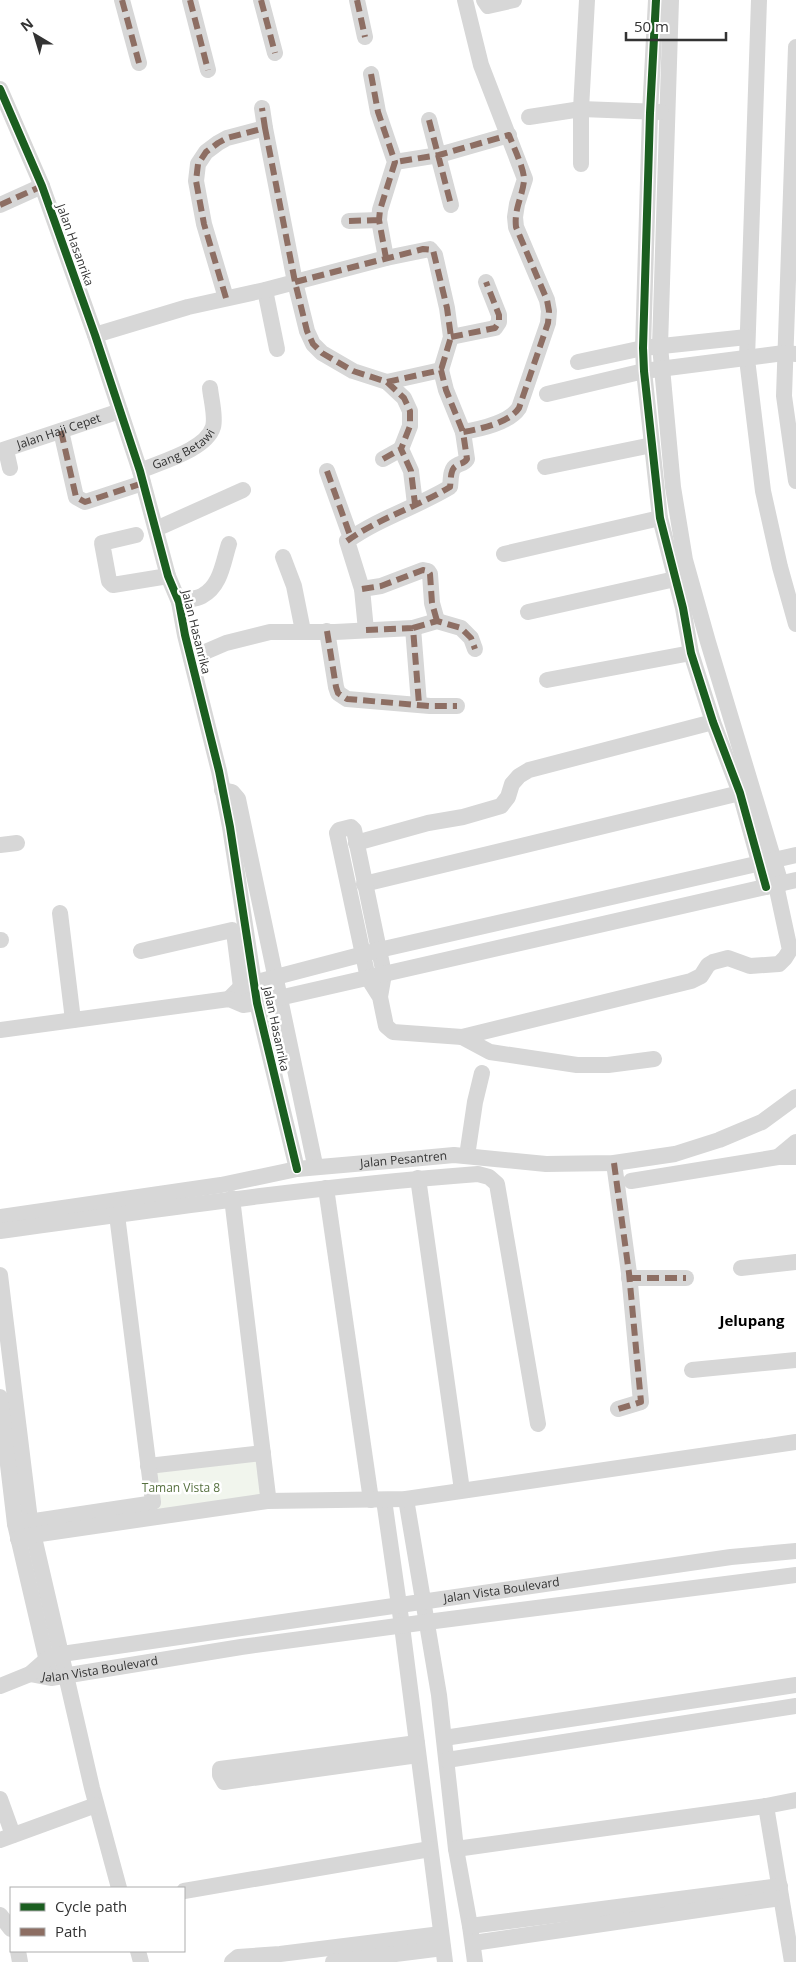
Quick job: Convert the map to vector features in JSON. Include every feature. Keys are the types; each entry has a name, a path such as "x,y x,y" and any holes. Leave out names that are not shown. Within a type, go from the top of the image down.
{"street":[{"path":"122,0 139,63"},
{"path":"190,0 208,70"},
{"path":"261,0 275,53"},
{"path":"357,0 365,37"},
{"path":"463,432 484,428 512,416 516,412 548,323 549,311 547,300 516,228 517,204 525,179 510,135 481,65 465,0"},
{"path":"484,0 488,6 514,0"},
{"path":"581,164 581,109 587,0"},
{"path":"656,0 650,113 643,348 660,518 675,579 690,607 767,863"},
{"path":"376,976 363,955 337,832 351,827 354,830 379,950 376,976 380,997 386,1026 393,1032 462,1037 691,981 701,976 708,965 728,958 750,966 779,964 790,950 780,884 767,863 740,793 713,722 691,653 690,607 685,560 673,487 660,346 671,0"},
{"path":"747,337 759,0"},
{"path":"796,47 791,326 772,356 763,491 780,566 796,624"},
{"path":"371,74 378,112 395,162 378,220 386,258"},
{"name":"Jalan Hasanrika","path":"0,89 4,113 42,186 95,335 142,477 168,576 179,602 222,790 248,984 243,1002 297,1169"},
{"path":"262,108 295,282 307,330 313,344 322,353 354,371 387,382 404,398 410,411 410,426 401,449 383,459"},
{"path":"529,117 581,109 650,113 668,112"},
{"path":"429,120 450,204"},
{"path":"226,298 204,224 196,181 198,164 206,152 227,138 265,128"},
{"path":"395,162 439,156 510,135"},
{"path":"0,205 42,186"},
{"path":"349,221 378,220"},
{"path":"95,335 188,307 265,290 422,249 433,250 448,308 451,337 441,370 446,390 463,432 467,459 464,463 456,465 452,470 450,487 347,541 362,589 366,630"},
{"path":"451,337 495,328 500,322 486,282"},
{"path":"265,290 277,349"},
{"path":"578,362 643,348 747,337 772,356 784,396 796,481"},
{"path":"548,394 644,372 772,356"},
{"path":"387,382 441,370"},
{"name":"Gang Betawi","path":"60,431 76,497 85,502 142,477 194,448 208,435 213,427 210,388"},
{"name":"Jalan Haji Cepet","path":"3,451 120,410"},
{"path":"545,467 652,445"},
{"path":"401,449 411,471 415,504"},
{"path":"3,451 10,468"},
{"path":"327,471 351,538"},
{"path":"156,529 243,490"},
{"path":"504,554 660,518"},
{"path":"136,535 102,543 109,582 113,585 168,576"},
{"path":"179,602 202,596 212,588 222,571 229,544"},
{"path":"283,557 294,586 303,631"},
{"path":"362,589 381,586 423,570 428,571 430,574 432,603 437,621"},
{"path":"528,612 675,579"},
{"path":"191,658 226,643 270,632 327,632 413,628 437,621 461,628 471,638 475,649"},
{"path":"413,628 419,704"},
{"path":"327,632 336,687 341,696 347,699 457,706"},
{"path":"547,680 691,653"},
{"path":"356,844 428,823 463,817 501,806 508,797 512,784 528,770 713,722"},
{"path":"222,790 232,792 238,799 314,1160"},
{"path":"364,884 740,793"},
{"path":"0,845 17,842"},
{"path":"248,984 379,950 796,855"},
{"path":"0,1030 280,997 780,884"},
{"path":"60,913 73,1020"},
{"path":"141,951 232,930 248,984 243,1002"},
{"path":"462,1037 490,1052 577,1066 608,1065 654,1059"},
{"path":"467,1156 475,1102 482,1073"},
{"name":"Jalan Pesantren","path":"0,1217 221,1185 297,1169 454,1155 546,1164 614,1163 675,1154 719,1140 762,1122 796,1097"},
{"path":"778,1157 796,1142"},
{"path":"631,1181 778,1157 796,1158"},
{"path":"614,1163 629,1278 641,1402 618,1410"},
{"path":"0,1231 232,1198 418,1178 478,1174 489,1177 497,1184 538,1424"},
{"path":"418,1178 462,1490"},
{"path":"326,1188 378,1500 400,1607 443,1948"},
{"path":"232,1198 268,1496 267,1501"},
{"path":"24,1530 151,1504 153,1502 117,1215"},
{"path":"741,1268 796,1262"},
{"path":"0,1275 24,1530"},
{"path":"629,1278 686,1278"},
{"path":"692,1370 796,1360"},
{"path":"0,1397 24,1530 58,1676 119,1887"},
{"path":"24,1530 267,1501 406,1499 796,1442"},
{"path":"148,1466 262,1453"},
{"path":"406,1499 428,1622 447,1760 456,1849 472,1935 475,1962"},
{"name":"Jalan Vista Boulevard","path":"30,1674 54,1657 731,1558 796,1551"},
{"name":"Jalan Vista Boulevard","path":"30,1674 58,1676 241,1647 796,1575"},
{"path":"0,1686 30,1674"},
{"path":"444,1738 796,1685"},
{"path":"717,1697 719,1718"},
{"path":"447,1760 796,1706"},
{"path":"583,1718 586,1738"},
{"path":"418,1749 224,1782 220,1775 220,1768 418,1749"},
{"path":"0,1798 7,1837 96,1805"},
{"path":"456,1849 766,1806 796,1800"},
{"path":"766,1806 792,1962"},
{"path":"185,1891 430,1849"},
{"path":"472,1935 781,1892"},
{"path":"0,1915 10,1929"},
{"path":"232,1962 238,1957 280,1954 443,1948"},
{"path":"333,1962 443,1948"}],"green space":[{"name":"Taman Vista 8","path":"263,1453 267,1501 155,1518 148,1466"}],"marked path":[{"path":"122,0 139,63"},
{"path":"190,0 208,70"},
{"path":"261,0 275,53"},
{"path":"357,0 365,37"},
{"path":"371,74 378,112 395,162 380,210 379,220 386,258"},
{"path":"226,298 204,224 196,181 198,164 206,152 227,138 265,128 262,108"},
{"path":"429,120 451,205"},
{"path":"265,128 295,282 307,331 313,344 322,353 353,371 387,382 404,398 410,411 410,426 401,449 411,471 415,504"},
{"path":"347,541 372,526 450,487 454,468 467,459 463,432 486,427 501,421 508,418 519,408 548,323 549,311 547,300 516,227 516,215 524,176 509,135 439,155 395,162"},
{"path":"0,205 42,186"},
{"path":"349,221 379,220"},
{"path":"295,282 423,249 433,250 447,308 451,337 441,370"},
{"path":"451,337 495,328 499,322 499,315 486,282"},
{"path":"387,382 441,370 446,390 463,432"},
{"path":"61,431 76,497 85,502 143,483"},
{"path":"383,459 401,449"},
{"path":"327,471 351,538"},
{"path":"362,589 381,586 423,570 428,571 430,574 432,603 437,621"},
{"path":"413,628 437,621 461,628 471,638 475,649"},
{"path":"366,630 413,628 419,704"},
{"path":"327,631 336,687 338,693 347,699 430,706 457,706"},
{"path":"614,1163 629,1273 641,1402 618,1409"},
{"path":"629,1278 686,1278"}],"cycle path":[{"path":"656,0 650,113 643,348 660,518 683,608 691,653 713,722 740,793 766,887"},
{"path":"0,89 42,186 95,335 140,471 168,576 179,602 185,635 219,771 230,827 257,1003 297,1169"}],"district":[{"name":"Jelupang","path":"752,1321"}]}
